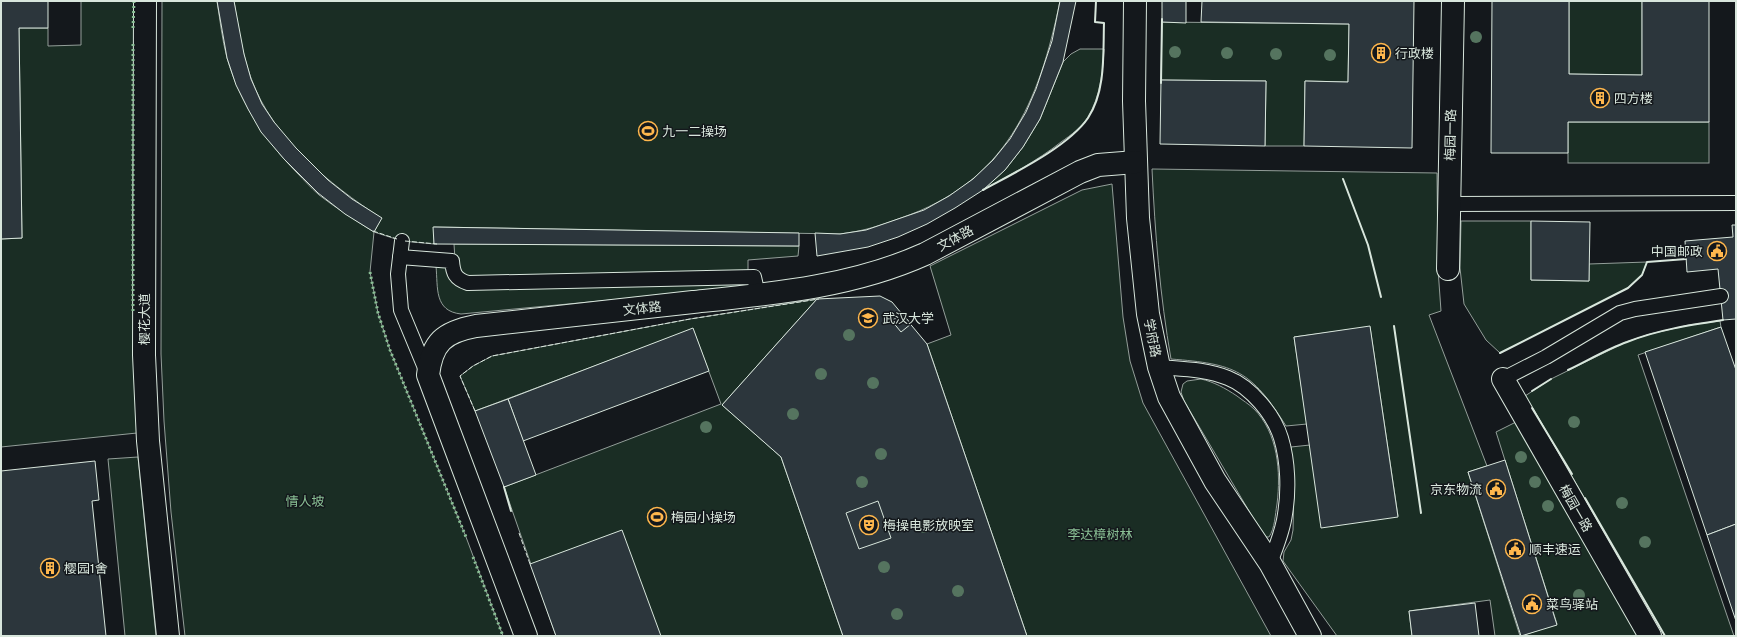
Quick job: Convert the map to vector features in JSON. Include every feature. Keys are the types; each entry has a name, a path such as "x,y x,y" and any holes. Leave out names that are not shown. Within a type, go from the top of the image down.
{"street":[{"name":"樱花大道","path":"146,1 144,355 148,441 168,636"},
{"name":"学府路","path":"1135,1 1134,102 1142,268 1148,314 1159,367 1169,397 1215,481 1270,563 1310,636"},
{"name":"梅园一路","path":"1448,269 1453,1"},
{"name":"文体路","path":"526,636 428,375 431,355 441,341 451,333 467,328 758,295 870,275 925,254 1080,172 1098,165 1136,162"},
{"name":"梅园一路","path":"1503,379 1650,636"}],"lane":[{"path":"1449,204 1736,203"},
{"path":"402,241 398,274 401,310 428,375"},
{"path":"400,257 452,260 454,275 458,279 468,283 754,277 758,295"},
{"path":"1503,379 1546,357 1620,313 1721,296"},
{"path":"1159,367 1203,370 1229,378 1245,388 1269,415 1280,438 1284,459 1287,493 1282,529 1270,563"}],"green space":[{"path":"81,1 134,1 133,271 137,433 1,447 1,239 22,238 19,28 48,28 48,46 81,45"},
{"name":"情人坡","path":"162,1 217,1 224,44 232,75 246,105 264,134 285,160 319,195 374,232 370,272 378,313 390,350 466,537 503,636 185,636 171,512 164,421 161,354"},
{"name":"九一二操场","path":"234,1 1060,1 1041,73 1028,105 1012,134 992,160 967,183 937,203 901,218 864,230 840,234 434,227 434,244 402,241 374,232 381,218 361,205 323,175 288,140 273,121 261,100 248,69"},
{"path":"1569,1 1642,1 1642,75 1569,74"},
{"path":"1162,22 1349,24 1348,82 1305,81 1304,146 1265,146 1266,81 1161,80"},
{"path":"1080,49 1104,49 1102,75 1098,93 1086,121 1072,134 1023,168 983,190 1005,170 1023,147 1040,119 1063,62 1071,54"},
{"path":"1568,122 1709,122 1709,163 1568,163"},
{"path":"1152,169 1437,173 1438,269 1441,311 1429,315 1487,466 1468,472 1520,636 1495,636 1490,600 1409,611 1412,636 1337,636 1283,561 1284,552 1291,540 1293,530 1294,490 1291,447 1310,445 1398,516 1370,327 1294,337 1307,424 1286,426 1274,407 1262,393 1239,373 1211,364 1171,359 1158,264"},
{"name":"李达樟树林","path":"1112,184 1123,317 1130,361 1143,403 1271,636 1027,636 927,344 951,335 930,266 1082,190"},
{"path":"1461,221 1531,221 1531,280 1589,281 1589,264 1647,262 1642,275 1628,288 1500,353 1486,340 1464,304 1460,268"},
{"path":"454,244 799,246 798,256 748,260 748,272 470,276 462,274 455,260"},
{"path":"446,264 451,276 749,281 750,287 461,314 452,312 446,308 439,297 436,266"},
{"name":"梅园小操场","path":"817,299 722,405 781,457 843,636 556,636 504,487 721,404 693,329 475,411 460,376 473,366 492,356 690,319"},
{"path":"1720,321 1721,327 1638,355 1734,636 1665,636 1525,396 1551,379 1626,342 1650,334 1689,325"},
{"path":"1201,379 1224,388 1248,404 1262,419 1268,429 1273,441 1278,466 1277,504 1272,530 1269,537 1265,537 1262,533 1184,401 1181,392 1183,384 1187,381"},
{"path":"1516,422 1642,636 1521,636 1557,624 1496,432"},
{"path":"138,457 156,636 125,636 108,459"}],"building":[{"path":"1,1 48,1 48,28 19,28 22,238 1,239"},
{"path":"217,1 234,1 244,54 251,79 262,104 274,122 296,148 328,180 352,199 382,218 374,232 345,214 318,193 284,159 261,132 236,85 227,58"},
{"path":"1060,1 1076,1 1063,62 1040,119 1023,147 1005,170 983,190 927,224 898,237 868,247 817,256 815,233 840,234 866,230 924,210 949,196 973,179 993,160 1010,139 1026,112 1036,89 1052,41"},
{"path":"1162,1 1186,1 1186,23 1162,22"},
{"name":"行政楼","path":"1202,1 1414,1 1412,148 1304,146 1305,81 1348,82 1349,24 1201,22"},
{"name":"四方楼","path":"1492,1 1569,1 1569,74 1642,75 1642,1 1709,1 1709,122 1568,122 1568,153 1491,153"},
{"path":"1161,80 1266,81 1265,146 1160,144"},
{"path":"1531,221 1590,222 1589,281 1531,280"},
{"path":"1732,225 1736,225 1736,319 1723,320 1718,269 1687,272 1685,241 1733,237"},
{"path":"433,227 799,233 799,246 434,244"},
{"path":"880,296 892,302 927,344 1027,636 843,636 781,457 722,405 817,299"},
{"path":"902,313 911,324 901,332 892,321"},
{"path":"1370,326 1398,517 1321,528 1294,337"},
{"path":"1721,327 1736,370 1736,524 1707,535 1645,352"},
{"path":"693,328 709,371 523,441 508,399"},
{"path":"508,399 536,475 504,487 475,411"},
{"path":"1505,460 1557,625 1521,636 1468,472"},
{"name":"樱园1舍","path":"95,461 99,500 92,501 106,636 1,636 1,471"},
{"name":"梅操电影放映室","path":"878,501 891,538 859,549 846,513"},
{"path":"1736,524 1736,621 1707,535"},
{"path":"622,530 661,636 556,636 530,564"},
{"path":"1475,603 1479,636 1412,636 1409,611"}],"hedge":[{"path":"133,28 134,1"},
{"path":"133,44 133,314"},
{"path":"370,272 378,313 390,350 466,537"},
{"path":"473,557 503,636"}],"fence":[{"path":"373,231 397,239"},
{"path":"405,241 437,244"},
{"path":"475,411 460,376 473,366 492,356 690,319 819,299"},
{"path":"519,533 530,564"}],"wall":[{"path":"983,190 1054,149 1079,129 1088,118 1098,96 1101,84 1103,59 1104,23 1095,22 1096,1"},
{"path":"1161,83 1162,19"},
{"path":"1343,179 1368,245 1381,297"},
{"path":"1500,353 1628,288 1642,275 1647,262 1686,259"},
{"path":"1568,370 1612,348 1650,334 1674,328 1723,320"},
{"path":"1394,326 1421,513"},
{"path":"1532,391 1551,379"},
{"path":"1532,408 1572,474"},
{"path":"504,487 511,511"},
{"path":"1585,498 1665,636"}],"place":[{"name":"行政楼","path":"1381,53"},
{"name":"四方楼","path":"1600,98"},
{"name":"九一二操场","path":"648,131"},
{"name":"中国邮政","path":"1717,251"},
{"name":"武汉大学","path":"868,318"},
{"name":"京东物流","path":"1496,489"},
{"name":"梅园小操场","path":"657,517"},
{"name":"梅操电影放映室","path":"869,525"},
{"name":"顺丰速运","path":"1515,549"},
{"name":"樱园1舍","path":"50,568"},
{"name":"菜鸟驿站","path":"1532,604"}]}
